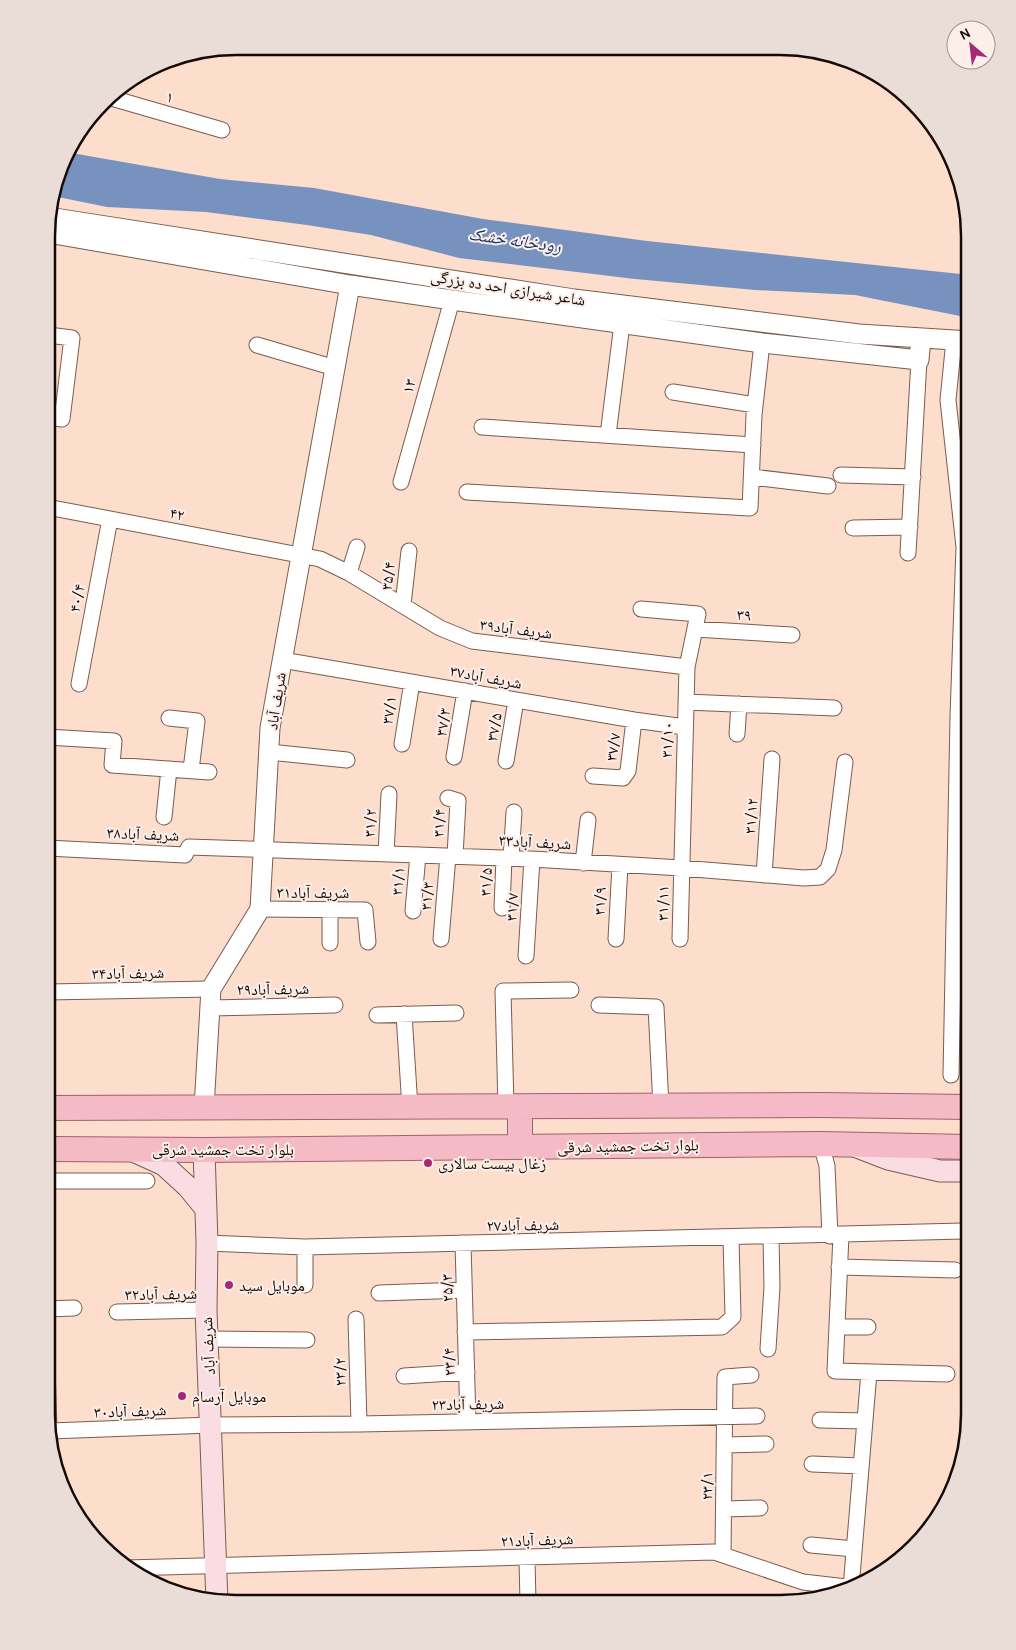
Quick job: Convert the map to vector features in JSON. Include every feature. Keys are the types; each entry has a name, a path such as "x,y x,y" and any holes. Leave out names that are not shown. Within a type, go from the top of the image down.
{"main road":[{"path":"55,1108 868,1105 961,1107"},
{"path":"513,1107 520,1147"},
{"name":"بلوار تخت جمشید شرقی","path":"55,1149 204,1150 821,1144 961,1147"},
{"path":"852,1145 888,1159 940,1171 961,1171"},
{"path":"130,1150 164,1165 188,1187 206,1209"},
{"name":"شریف آباد","path":"204,1150 207,1243 206,1310 217,1594"}],"street":[{"name":"۱","path":"117,100 222,130"},
{"name":"شاعر شیرازی احد ده بزرگی","path":"56,218 574,299 859,334 961,341"},
{"path":"55,234 452,300 762,343 919,360"},
{"name":"شریف آباد","path":"211,989 260,909 270,728 350,284"},
{"name":"۱۳","path":"401,482 452,300"},
{"path":"608,436 622,324"},
{"path":"55,336 72,338 62,419 55,418"},
{"path":"908,553 920,338"},
{"path":"467,492 750,508 755,405 762,343"},
{"path":"257,345 334,368"},
{"path":"961,345 948,400 961,470"},
{"path":"673,392 755,405"},
{"path":"482,427 753,445"},
{"path":"841,474 913,477"},
{"path":"752,477 828,486"},
{"name":"۴۲","path":"55,508 301,555"},
{"name":"۴۰/۴","path":"79,684 110,519"},
{"path":"853,528 910,527"},
{"path":"349,573 357,547"},
{"name":"۳۵/۴","path":"402,606 409,550"},
{"name":"شریف آباد۳۹","path":"301,555 320,559 349,573 440,628 472,642 688,667"},
{"name":"۳۱/۱۰","path":"641,609 698,614 688,667 681,868"},
{"name":"۳۹","path":"695,629 792,635"},
{"path":"951,1075 961,632"},
{"name":"شریف آباد۳۷","path":"282,660 685,727"},
{"name":"۳۷/۱","path":"402,744 412,682"},
{"name":"۳۷/۳","path":"454,758 465,691"},
{"name":"۳۷/۵","path":"506,761 516,700"},
{"path":"686,702 834,708"},
{"path":"737,734 739,704"},
{"path":"170,718 197,722 191,770"},
{"name":"۳۷/۷","path":"593,776 623,778 628,771 634,720"},
{"path":"55,737 114,741 112,764 209,772"},
{"path":"269,752 347,760"},
{"name":"۳۱/۱۲","path":"764,875 772,759"},
{"name":"شریف آباد۳۳","path":"264,850 532,859 804,878 820,877 828,869 834,850 844,762"},
{"path":"164,817 169,769"},
{"name":"۳۱/۲","path":"386,854 389,794"},
{"name":"۳۱/۴","path":"448,798 458,800 452,856"},
{"name":"۳۱/۵","path":"502,908 514,812"},
{"path":"583,863 588,820"},
{"name":"شریف آباد۳۸","path":"55,848 185,855 189,847 264,850"},
{"name":"۳۱/۱","path":"413,911 418,855"},
{"name":"۳۱/۳","path":"441,939 452,856"},
{"name":"۳۱/۷","path":"526,956 532,859"},
{"name":"۳۱/۹","path":"616,939 620,865"},
{"name":"۳۱/۱۱","path":"680,939 681,868"},
{"name":"شریف آباد۳۱","path":"260,909 365,910 368,942"},
{"path":"330,910 330,943"},
{"path":"204,1108 211,989"},
{"name":"شریف آباد۳۴","path":"55,992 211,989"},
{"path":"513,1107 503,991 571,990"},
{"name":"شریف آباد۲۹","path":"211,1008 336,1005"},
{"path":"599,1005 656,1007 661,1106"},
{"path":"377,1015 456,1013"},
{"path":"404,1014 410,1108"},
{"path":"821,1144 827,1166 839,1268 835,1371 947,1374"},
{"path":"55,1181 147,1180"},
{"name":"شریف آباد۲۷","path":"207,1243 305,1247 961,1232"},
{"path":"768,1349 772,1286 771,1237"},
{"path":"466,1332 722,1327 733,1317 732,1238"},
{"name":"۲۵/۳","path":"463,1244 466,1332"},
{"path":"305,1247 305,1285"},
{"path":"839,1268 955,1270"},
{"path":"379,1292 464,1290"},
{"path":"55,1309 74,1308"},
{"name":"شریف آباد۳۲","path":"117,1312 206,1310"},
{"name":"۲۳/۲","path":"356,1319 359,1424"},
{"path":"837,1327 868,1327"},
{"name":"۲۳/۴","path":"466,1332 468,1422"},
{"path":"208,1339 307,1340"},
{"path":"404,1376 466,1372"},
{"path":"853,1579 854,1549 869,1372"},
{"name":"۲۳/۱","path":"723,1555 726,1377 751,1375"},
{"name":"شریف آباد۲۳","path":"211,1425 757,1416"},
{"path":"820,1420 865,1421"},
{"name":"شریف آباد۳۰","path":"56,1430 211,1425"},
{"path":"725,1444 766,1444"},
{"path":"812,1464 861,1466"},
{"path":"724,1509 760,1508"},
{"path":"811,1544 854,1549"},
{"name":"شریف آباد۲۱","path":"141,1568 714,1552 803,1582 836,1586"},
{"path":"528,1558 528,1595"}],"water":[{"name":"رودخانه خشک","path":"75,154 220,179 314,188 483,219 647,241 961,274 961,316 855,295 755,290 635,279 459,258 371,235 206,212 107,207 59,197"}],"place":[{"name":"زغال بیست سالاری","path":"428,1163"},
{"name":"موبایل سید","path":"229,1285"},
{"name":"موبایل آرسام","path":"182,1396"}]}
